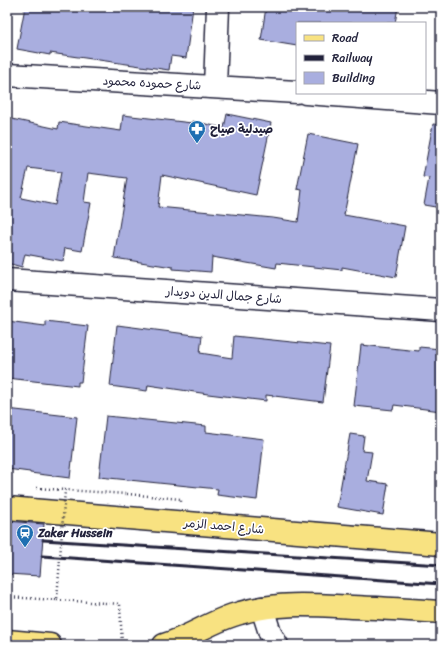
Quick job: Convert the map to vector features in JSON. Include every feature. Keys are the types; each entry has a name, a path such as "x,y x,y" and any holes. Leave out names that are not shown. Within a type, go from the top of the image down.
{"main road":[{"name":"شارع احمد الزمر","path":"7,508 441,544"},
{"path":"164,645 178,641 218,620 262,608 284,605 307,604 441,612"},
{"path":"7,641 50,645"}],"street":[{"path":"215,87 218,7"},
{"name":"شارع حموده محمود","path":"7,74 296,92"},
{"path":"320,94 441,103"},
{"name":"شارع جمال الدين دويدار","path":"7,280 441,310"},
{"path":"262,608 270,633 277,645"}],"path":[{"path":"57,600 65,490 181,499"},
{"path":"7,597 120,604 122,645"}],"building":[{"path":"25,7 193,7 186,58 171,56 169,70 50,53 50,55 17,49"},
{"path":"266,7 398,7 395,22 296,22 296,46 261,40"},
{"path":"227,114 271,123 256,195 162,175 158,207 273,218 298,222 302,190 297,189 308,134 358,144 344,215 405,226 396,277 342,267 342,270 277,263 276,268 212,257 211,272 173,269 173,267 114,258 127,178 88,173 84,202 91,203 82,251 65,248 63,261 25,254 22,267 7,263 7,177 11,157 7,156 7,118 58,129 59,122 121,131 123,115 192,123 192,121 224,128","holes":["28,168 61,172 55,205 21,198"]},
{"path":"433,124 441,125 441,208 424,205 429,178 423,177"},
{"path":"7,321 45,326 45,321 88,326 81,382 78,382 78,386 7,378"},
{"path":"117,325 202,336 200,353 232,358 234,336 330,346 323,402 266,395 266,401 148,385 147,391 110,386"},
{"path":"361,345 419,351 419,347 441,349 441,411 394,405 393,410 354,406"},
{"path":"7,409 77,417 70,478 7,469"},
{"path":"106,416 206,426 206,432 264,439 257,500 217,495 218,489 99,477"},
{"path":"350,434 364,436 362,451 372,452 367,481 388,484 383,515 337,507"},
{"name":"Zaker Hussein","path":"7,521 44,524 40,576 7,574"}],"railway":[{"path":"43,540 441,565"},
{"path":"42,556 441,584"}],"place":[{"name":"صيدلية صياح","path":"197,144"},
{"name":"Zaker Hussein","path":"25,548"}]}
